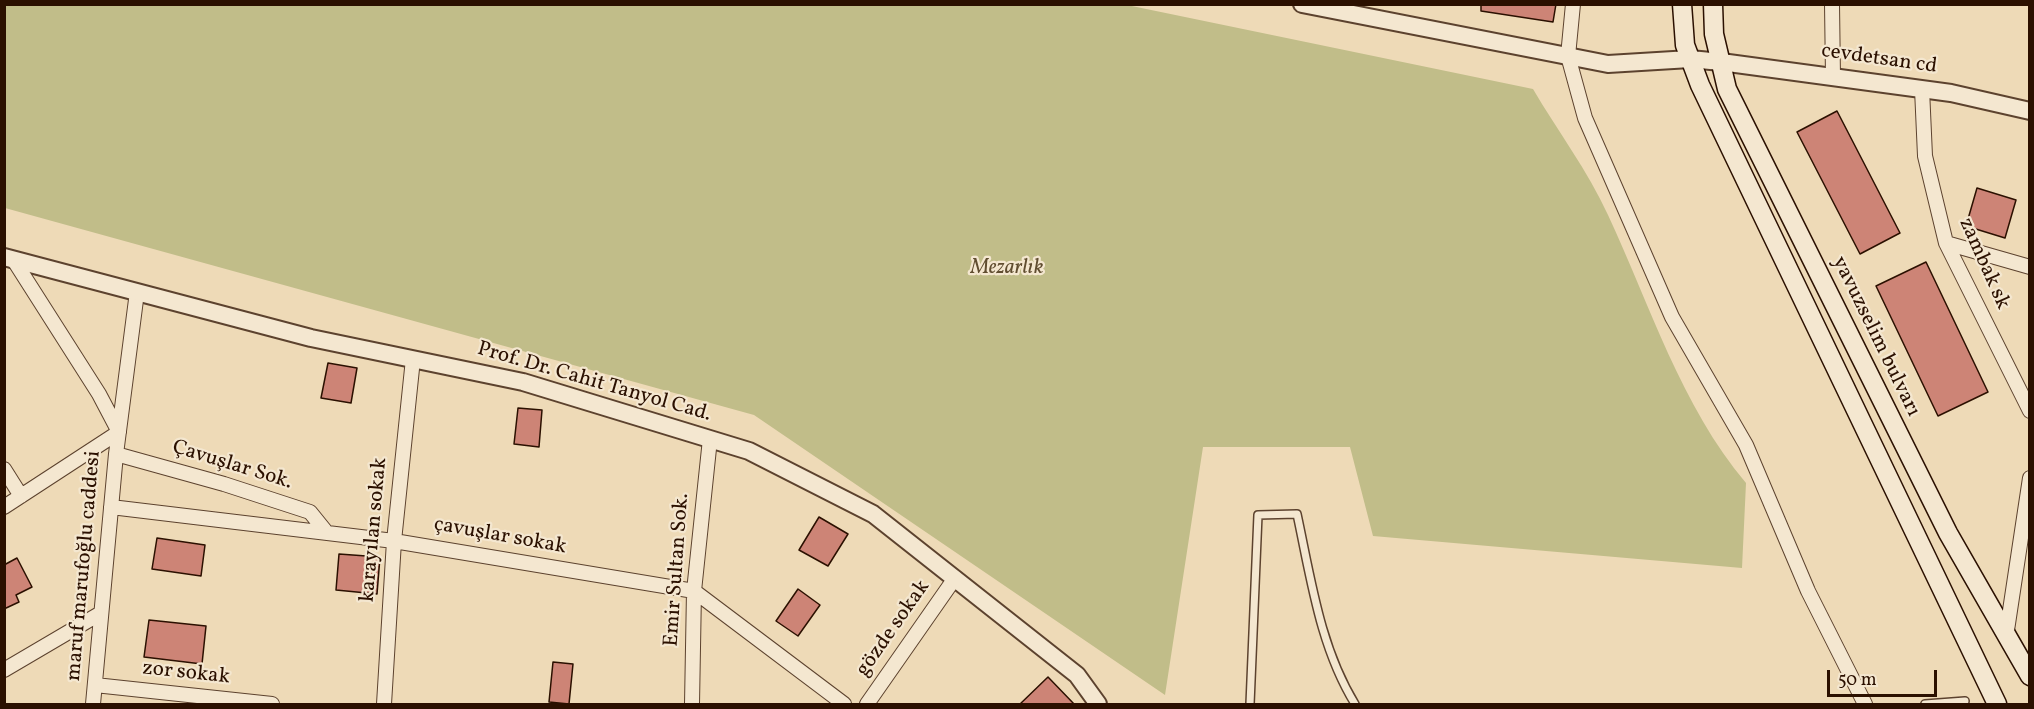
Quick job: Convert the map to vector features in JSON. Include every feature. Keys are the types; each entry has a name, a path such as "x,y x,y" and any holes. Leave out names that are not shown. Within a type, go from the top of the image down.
{"main road":[{"path":"1682,4 1685,45 1734,158 1996,705"},
{"name":"yavuzselim bulvarı","path":"1713,4 1714,34 1727,89 1871,381 2006,639 2030,676"}],"street":[{"name":"cevdetsan cd","path":"1302,4 1608,64 1690,59 1721,62 1922,89 2030,111"},
{"path":"1573,4 1568,56 1585,118 1672,317 1746,445 1808,591 1865,705"},
{"path":"1832,4 1833,77"},
{"name":"zambak sk","path":"1922,89 1925,156 1946,243 2030,411"},
{"path":"1946,243 2030,267"},
{"name":"Prof. Dr. Cahit Tanyol Cad.","path":"9,258 311,338 523,382 749,451 873,514 1077,675 1098,705"},
{"name":"maruf marufoğlu caddesi","path":"9,258 99,394 119,432"},
{"name":"maruf marufoğlu caddesi","path":"93,705 116,454 137,292"},
{"name":"karayılan sokak","path":"384,705 394,541 413,359"},
{"path":"4,507 119,432"},
{"name":"Emir Sultan Sok.","path":"692,705 694,591 710,439"},
{"name":"Çavuşlar Sok.","path":"116,454 224,484 310,512 327,533"},
{"path":"4,469 21,496"},
{"path":"2006,639 2030,478"},
{"name":"çavuşlar sokak","path":"111,507 394,541 694,591 844,705"},
{"name":"gözde sokak","path":"867,705 955,578"},
{"path":"4,670 101,613"},
{"name":"zor sokak","path":"95,686 272,705"}],"lane":[{"path":"1247,704 1258,515 1297,514 1321,624 1339,676 1355,705"},
{"path":"1926,705 1965,701"}],"green space":[{"name":"Mezarlık","path":"4,5 1127,5 1533,89 1600,199 1685,388 1723,453 1746,483 1742,568 1373,536 1350,447 1203,447 1165,695 754,415 5,208"}],"building":[{"path":"1481,4 1556,4 1553,22 1481,11"},
{"path":"1837,111 1900,233 1860,254 1797,132"},
{"path":"1977,188 2016,200 2005,238 1966,226"},
{"path":"1926,262 1988,392 1938,416 1876,286"},
{"path":"328,363 357,368 351,403 321,398"},
{"path":"518,408 542,410 539,447 514,444"},
{"path":"819,517 848,534 828,566 799,550"},
{"path":"157,538 205,545 201,576 152,569"},
{"path":"339,554 380,557 377,594 336,590"},
{"path":"17,558 32,587 16,595 19,602 4,609 4,565"},
{"path":"798,589 820,605 798,636 776,621"},
{"path":"149,620 206,626 202,664 144,657"},
{"path":"553,662 573,664 569,704 549,702"},
{"path":"1048,677 1075,705 1019,705"}]}
